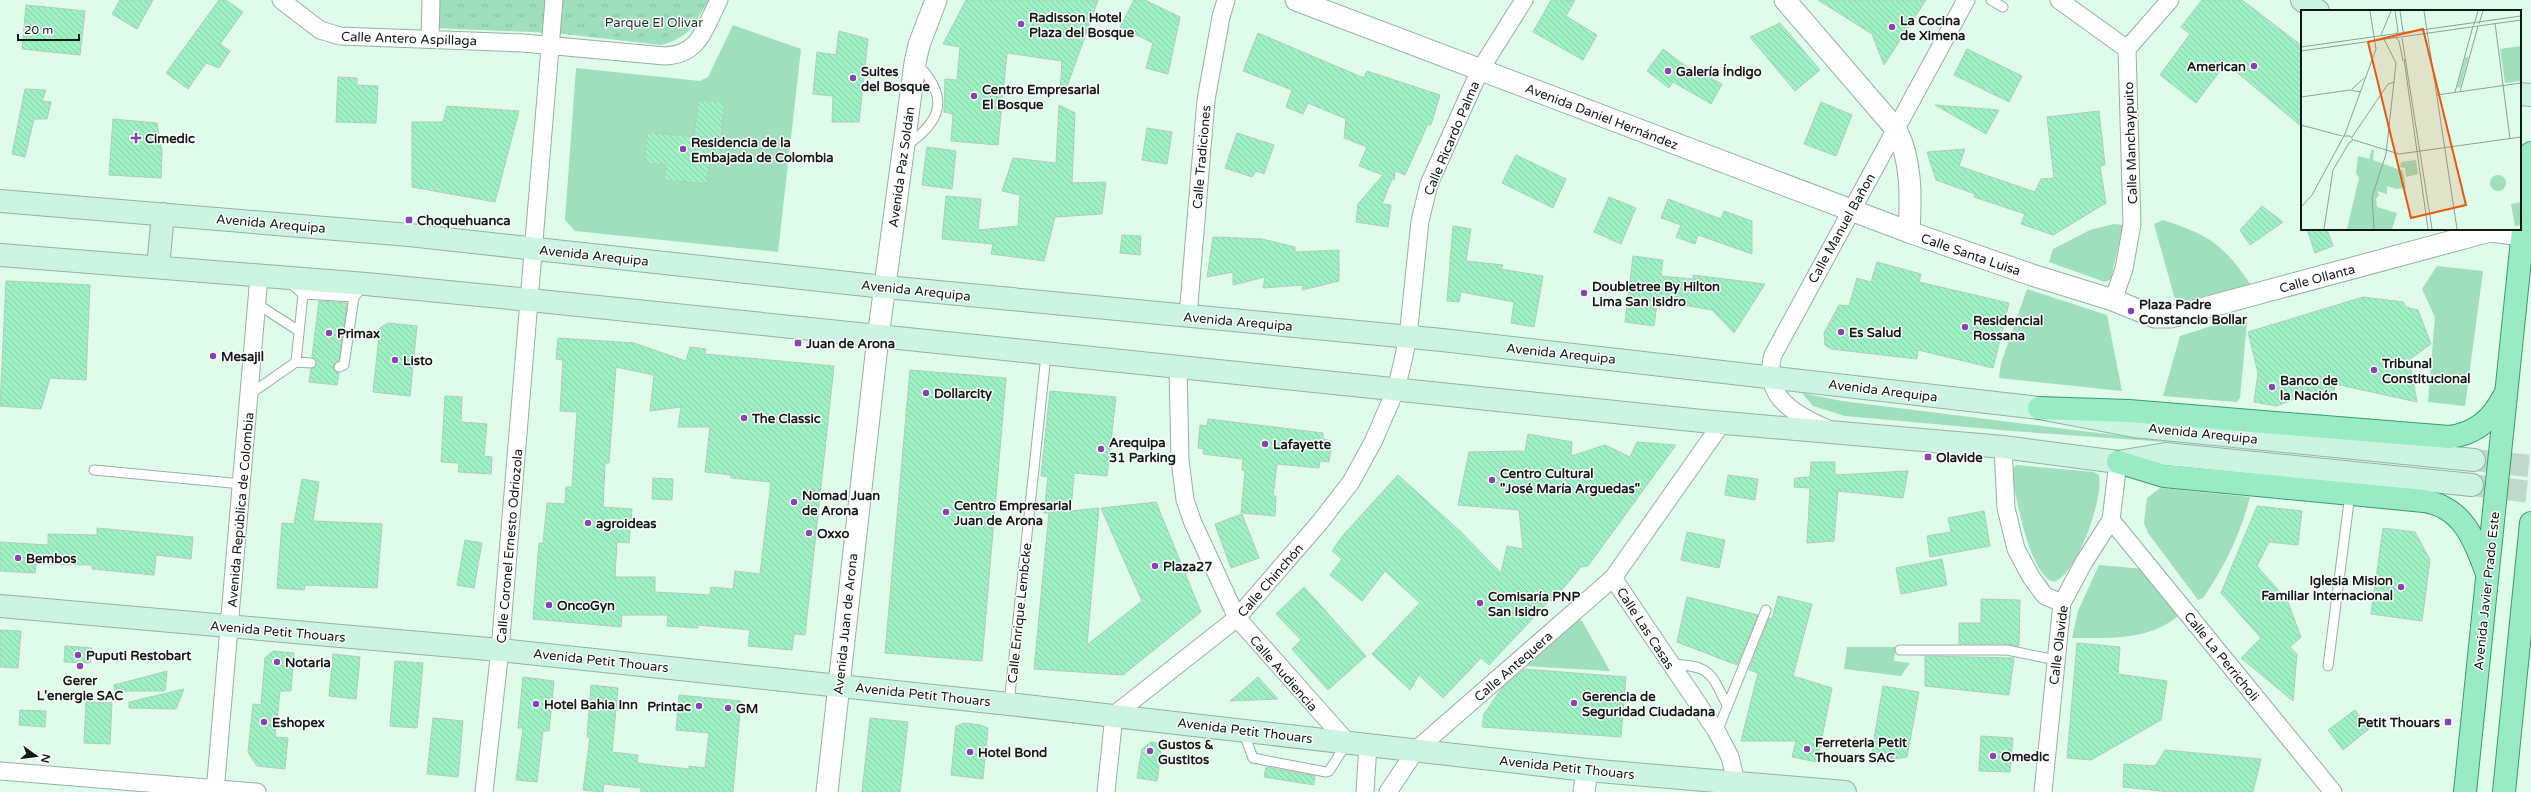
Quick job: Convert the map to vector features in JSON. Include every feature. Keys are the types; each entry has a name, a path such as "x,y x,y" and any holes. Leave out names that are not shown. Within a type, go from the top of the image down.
{"main road":[{"path":"2302,0 2317,10"},
{"path":"2521,94 2531,95"},
{"name":"Avenida Javier Prado Este","path":"2465,792 2531,153"},
{"name":"Avenida Arequipa","path":"0,202 163,214 534,248 884,286 1408,337 1770,376 2039,408 2134,426 2474,460"},
{"path":"158,267 163,214"},
{"name":"Avenida Arequipa","path":"0,255 283,278 360,290 530,300 1046,355 1396,389 1722,423 2003,447 2118,462 2166,454 2472,485"},
{"path":"2039,408 2129,411 2449,437 2472,432 2481,426 2491,416 2506,391"},
{"path":"2118,462 2164,476 2424,501 2446,508 2463,522 2470,531 2488,575"},
{"path":"2504,792 2531,523"},
{"name":"Avenida Petit Thouars","path":"0,606 231,628 500,650 1114,715 1587,770 1736,782 1800,790 1845,792"}],"street":[{"name":"Calle Antero Aspillaga","path":"281,0 320,30 333,35 430,38 548,45 665,56 684,54 697,42 719,0"},
{"path":"430,38 431,0"},
{"name":"Calle Coronel Ernesto Odriozola","path":"484,792 500,650 530,300 548,45 554,0"},
{"name":"Avenida Paz Soldán","path":"878,337 916,63 919,46 936,0"},
{"name":"Calle Tradiciones","path":"1188,316 1206,100 1221,17 1226,0"},
{"name":"Avenida Daniel Hernández","path":"1296,0 1909,232"},
{"name":"Calle Ricardo Palma","path":"1408,337 1417,244 1425,197 1480,70 1524,0"},
{"name":"Calle Santa Luisa","path":"1785,0 1896,129 1905,151 1911,200 1909,232 2032,276 2113,300"},
{"name":"Calle Manuel Bañon","path":"1770,376 1772,361 1779,343 1966,0"},
{"path":"2059,0 2127,49 2170,0"},
{"name":"Calle Manchaypuito","path":"2113,300 2124,269 2132,224 2127,49"},
{"name":"Calle Ollanta","path":"2113,300 2155,317 2171,317 2490,231 2523,235"},
{"name":"Avenida República de Colombia","path":"215,790 231,628 259,276"},
{"name":"Avenida Juan de Arona","path":"827,792 878,337"},
{"name":"Calle Chinchón","path":"1114,715 1237,618 1320,522 1351,482 1373,442 1396,389 1408,337"},
{"name":"Calle Audiencia","path":"1178,368 1180,460 1185,500 1193,523 1237,618 1358,744"},
{"path":"1770,376 1776,392 1787,406 1811,421 1840,433"},
{"name":"Calle Antequera","path":"1388,792 1416,750 1613,578 1722,423"},
{"path":"2003,447 2006,508 2016,549 2031,577 2045,596 2062,603"},
{"name":"Calle Olavide","path":"2042,792 2062,603 2084,562 2110,520 2118,462"},
{"name":"Calle La Perricholi","path":"2110,520 2333,792"},
{"name":"Calle Las Casas","path":"1613,578 1669,664 1717,732 1730,758 1736,782"},
{"path":"1106,792 1114,715"},
{"path":"1358,744 1365,792"},
{"path":"1584,792 1587,770"},
{"path":"0,771 215,790 257,792"}],"lane":[{"path":"1991,0 2003,7"},
{"path":"904,147 924,132 931,123 938,106 936,89 930,77 916,63"},
{"path":"283,278 303,294 360,290 344,365 339,367"},
{"path":"296,362 303,294"},
{"path":"257,304 299,331"},
{"name":"Calle Enrique Lembcke","path":"1009,704 1046,355"},
{"path":"250,394 296,362 311,363"},
{"path":"94,470 242,484"},
{"path":"2328,666 2350,494"},
{"path":"1717,732 1766,610"},
{"path":"1900,650 2007,650 2056,660"},
{"path":"1669,664 1691,665 1710,673 1728,706"},
{"path":"1242,730 1253,758 1326,772 1329,771 1358,744"}],"green space":[{"name":"Parque El Olivar","path":"436,0 709,0 695,23 685,34 671,42 661,45 555,33 432,28"},
{"path":"733,25 801,49 778,252 575,231 565,220 576,68 700,81 708,77"},
{"path":"2163,220 2204,236 2214,243 2232,260 2251,285 2180,302 2174,296 2154,224"},
{"path":"2114,224 2123,225 2111,279 2105,282 2049,262 2053,249 2090,230"},
{"path":"2437,266 2483,271 2465,406 2428,402 2435,317 2422,289"},
{"path":"2027,289 2107,315 2122,391 1999,378 2001,363"},
{"path":"2243,316 2247,322 2240,398 2237,402 2163,396 2180,336"},
{"path":"1802,393 1842,401 2179,443 2012,431 1845,416 1813,406"},
{"path":"2016,465 2094,472 2099,475 2097,500 2093,517 2080,551 2063,576 2054,582 2045,576 2037,566 2025,533 2011,472"},
{"path":"2160,488 2250,497 2237,537 2225,562 2203,598 2198,600 2148,533 2144,523 2147,498"},
{"path":"2099,565 2144,569 2179,615 2155,630 2142,634 2114,638 2072,638 2078,611"},
{"path":"1577,618 1582,621 1610,671 1524,666"},
{"path":"1847,647 1896,647 1894,661 1910,663 1901,676 1844,669"}],"building":[{"path":"120,0 153,0 137,29 112,14"},
{"path":"219,0 226,0 243,12 220,44 230,51 219,68 206,63 188,89 166,73"},
{"path":"966,0 1098,0 1064,95 1060,94 1062,61 1007,53 998,145 951,141 953,114 944,112 945,79 957,80 960,47 943,44"},
{"path":"1134,0 1145,0 1180,17 1168,74 1146,68 1153,43 1120,27"},
{"path":"1551,0 1575,0 1566,16 1597,35 1583,60 1533,32"},
{"path":"1818,0 1926,0 1884,65 1872,34"},
{"path":"2202,0 2242,0 2301,45 2301,126 2226,63 2196,103 2160,75 2190,34 2181,27"},
{"path":"26,5 85,11 80,55 22,49"},
{"path":"1780,23 1820,70 1795,91 1750,37"},
{"name":"Suites del Bosque","path":"839,31 868,39 859,122 832,122 833,96 813,94 817,52 836,55"},
{"path":"1258,33 1364,78 1367,71 1440,95 1431,125 1428,124 1405,175 1395,171 1394,180 1392,179 1382,204 1391,205 1388,227 1356,222 1358,204 1383,175 1359,166 1367,147 1344,138 1346,119 1308,103 1303,114 1286,107 1292,90 1243,71"},
{"path":"1663,49 1703,79 1705,75 1722,84 1711,104 1673,82 1669,88 1647,71"},
{"path":"1967,49 2022,76 2009,102 1954,75"},
{"path":"338,77 357,78 357,85 378,86 376,123 336,122"},
{"path":"25,89 46,90 42,101 51,102 47,119 34,119 25,157 12,154"},
{"name":"Residencia de la Embajada de Colombia","path":"698,100 725,102 719,162 710,162 707,184 664,180 666,165 644,163 647,132 694,137"},
{"path":"1821,102 1852,115 1836,156 1804,144"},
{"path":"1059,105 1075,113 1072,183 1106,182 1102,214 1055,217 1044,261 991,254 993,244 942,239 946,196 981,199 978,230 1018,226 1020,195 1002,191 1013,158 1056,163"},
{"path":"1935,105 1999,110 1986,134"},
{"path":"447,106 519,111 495,202 412,187 412,122 443,122"},
{"path":"2099,111 2105,165 2100,166 2106,203 2053,235 2021,224 2025,214 1974,197 1975,194 1936,180 1927,152 1965,149 1959,166 2035,192 2041,179 2054,178 2047,117"},
{"name":"Cimedic","path":"113,119 157,123 162,152 161,178 109,175"},
{"path":"1147,128 1172,132 1167,164 1142,160"},
{"path":"1237,133 1274,145 1264,174 1256,171 1252,177 1225,168"},
{"path":"927,147 956,151 952,189 922,185"},
{"path":"1516,155 1566,179 1553,208 1502,183"},
{"path":"1609,197 1636,208 1621,244 1594,232"},
{"path":"1668,199 1721,219 1724,211 1752,221 1752,254 1698,235 1695,244 1676,237 1681,225 1661,218"},
{"path":"2262,206 2283,222 2250,245 2240,230"},
{"path":"1453,226 1471,229 1466,261 1503,265 1501,269 1543,276 1534,327 1511,323 1514,302 1461,292 1459,302 1447,301"},
{"path":"2307,230 2327,230 2333,246 2315,253"},
{"path":"1122,235 1141,236 1140,255 1120,253"},
{"path":"1213,237 1262,239 1295,247 1295,252 1339,250 1339,281 1302,290 1303,285 1263,288 1265,277 1233,285 1233,272 1207,277"},
{"path":"1633,256 1663,260 1661,276 1693,279 1693,275 1765,284 1734,333 1712,310 1689,306 1657,303 1654,326 1625,322"},
{"path":"1877,262 1921,274 1919,282 2009,303 1993,368 1918,350 1917,359 1831,349 1825,345 1824,333 1839,305 1849,306 1857,278 1871,282"},
{"path":"6,281 90,285 86,380 50,378 41,409 0,406"},
{"path":"2363,297 2403,302 2406,307 2418,310 2431,344 2409,360 2417,402 2335,384 2333,397 2305,390 2291,401 2276,406 2254,402 2258,373 2248,332"},
{"name":"Primax","path":"319,301 347,303 339,361 333,367 339,373 337,385 309,382 311,369 317,364 312,357"},
{"name":"Listo","path":"388,323 417,326 410,396 373,392 380,328"},
{"path":"558,338 634,343 686,361 690,347 706,349 705,354 834,366 805,635 794,634 792,650 748,646 750,630 698,625 698,628 667,626 668,615 622,615 621,627 533,619 539,543 543,543 547,503 565,504 566,487 572,487 577,412 560,411 563,360 556,359","holes":["616,367 654,375 650,411 681,407 678,427 710,427 705,472 731,475 731,478 771,482 760,574 735,571 733,589 711,587 710,595 655,592 655,577 615,577 617,542 629,543 632,509 603,507 605,463 609,463"]},
{"name":"Centro Empresarial Juan de Arona","path":"910,370 1006,378 982,661 885,653"},
{"name":"Plaza27","path":"1050,391 1116,397 1107,476 1074,473 1071,511 1099,508 1087,645 1142,601 1101,508 1156,502 1201,612 1123,675 1034,669 1049,513 1044,513 1048,477 1041,476"},
{"path":"445,396 462,397 461,422 487,424 484,456 492,457 491,474 458,472 459,463 441,462"},
{"name":"Lafayette","path":"1208,419 1323,433 1323,439 1332,441 1329,462 1320,461 1319,468 1277,464 1273,496 1276,496 1275,516 1241,513 1245,471 1242,470 1243,459 1203,454 1204,449 1198,448 1200,425 1207,426"},
{"path":"1528,434 1572,442 1571,456 1605,445 1630,457 1637,442 1676,445 1588,566 1581,567 1552,602 1550,600 1489,665 1481,658 1443,698 1419,675 1410,690 1372,654 1420,603 1385,571 1362,601 1330,575 1342,559 1332,551 1344,534 1398,475 1460,531 1501,573 1507,546 1523,549 1519,510 1458,505 1469,452 1525,451"},
{"path":"1811,462 1835,462 1835,475 1908,471 1903,498 1838,491 1834,541 1807,543 1810,488 1794,487 1795,478 1810,477"},
{"path":"1728,475 1758,479 1755,500 1725,495"},
{"path":"653,478 673,479 672,500 652,499"},
{"path":"302,479 319,482 313,521 382,524 377,588 305,585 304,590 277,588 282,523 294,524"},
{"path":"2257,506 2302,511 2298,545 2269,542 2257,566 2287,600 2301,637 2290,647 2297,654 2293,701 2241,658 2261,638 2221,593"},
{"path":"1984,511 1990,546 1930,557 1927,536 1951,532 1948,518"},
{"path":"1242,514 1259,558 1231,568 1215,524"},
{"path":"97,528 193,537 191,559 156,555 154,575 92,569 92,565 36,564 35,573 0,571 0,542 48,545 48,534 97,535"},
{"name":"Iglesia Mision Familiar Internacional","path":"2383,528 2415,532 2430,560 2422,621 2371,614"},
{"path":"1687,532 1725,540 1719,568 1681,560"},
{"path":"465,540 482,543 474,588 457,585"},
{"path":"1942,559 1947,585 1901,594 1896,568"},
{"path":"1304,587 1366,656 1328,690 1292,649 1301,640 1276,614"},
{"path":"1778,596 1812,604 1793,676 1832,688 1817,762 1792,757 1796,741 1741,741 1758,673 1749,670 1769,618 1772,619"},
{"path":"1687,597 1758,615 1737,665 1677,642"},
{"path":"1981,599 2020,600 2019,646 2007,644 1959,644 1959,623 1981,623"},
{"path":"0,630 21,631 18,668 0,667"},
{"path":"2077,643 2120,647 2118,674 2167,681 2161,720 2091,760 2067,758"},
{"name":"Puputi Restobart","path":"65,646 92,648 90,663 64,662"},
{"path":"273,651 294,653 291,691 280,691 275,737 288,738 285,769 257,766 248,752 253,704 261,705 265,658"},
{"path":"333,654 360,657 356,699 329,696"},
{"path":"1925,656 2014,658 2009,695 1925,686"},
{"path":"395,661 423,663 417,728 390,726"},
{"name":"Gerencia de Seguridad Ciudadana","path":"1524,669 1626,677 1621,737 1482,727 1484,714 1502,688"},
{"path":"167,671 165,691 115,691 114,685"},
{"path":"523,677 554,681 549,731 543,731 537,782 516,780 523,728 518,728"},
{"path":"1258,677 1278,699 1230,701"},
{"path":"591,685 618,688 612,752 638,755 637,763 689,769 689,766 705,768 709,733 676,730 679,695 741,701 733,792 641,792 641,788 604,784 603,792 583,790 590,737 587,737"},
{"path":"1883,686 1919,692 1907,757 1870,763"},
{"path":"184,689 176,709 129,708 129,702"},
{"path":"86,702 112,703 110,744 84,743"},
{"path":"20,710 46,711 45,727 19,725"},
{"path":"2355,710 2369,729 2343,750 2328,730"},
{"path":"433,718 463,721 458,777 427,774"},
{"path":"870,718 908,722 900,792 862,792"},
{"name":"Hotel Bond","path":"964,723 980,725 988,728 983,779 951,775 956,726"},
{"name":"Omedic","path":"1981,736 2013,738 2010,772 1979,771"},
{"path":"1151,742 1162,744 1157,781 1137,778 1142,749"},
{"path":"2165,750 2261,759 2253,792 2170,792 2123,787 2124,764 2155,766"},
{"path":"1266,767 1315,776 1314,785 1264,777"}],"tunnel":[{"path":"2474,460 2531,466"},
{"path":"2472,485 2531,492"}],"place":[{"name":"Radisson Hotel Plaza del Bosque","path":"1021,24"},
{"name":"La Cocina de Ximena","path":"1892,27"},
{"name":"American","path":"2254,66"},
{"name":"Galería Índigo","path":"1668,71"},
{"name":"Suites del Bosque","path":"853,78"},
{"name":"Centro Empresarial El Bosque","path":"974,96"},
{"name":"Cimedic","path":"136,138"},
{"name":"Residencia de la Embajada de Colombia","path":"683,149"},
{"name":"Choquehuanca","path":"409,220"},
{"name":"Doubletree By Hilton Lima San Isidro","path":"1584,293"},
{"name":"Plaza Padre Constancio Bollar","path":"2131,311"},
{"name":"Residencial Rossana","path":"1965,327"},
{"name":"Es Salud","path":"1841,332"},
{"name":"Primax","path":"329,333"},
{"name":"Juan de Arona","path":"798,343"},
{"name":"Mesajil","path":"213,356"},
{"name":"Listo","path":"395,360"},
{"name":"Tribunal Constitucional","path":"2374,370"},
{"name":"Banco de la Nación","path":"2272,387"},
{"name":"Dollarcity","path":"926,393"},
{"name":"The Classic","path":"744,418"},
{"name":"Lafayette","path":"1265,444"},
{"name":"Arequipa 31 Parking","path":"1101,449"},
{"name":"Olavide","path":"1928,457"},
{"name":"Centro Cultural \"José María Arguedas\"","path":"1492,480"},
{"name":"Nomad Juan de Arona","path":"794,502"},
{"name":"Centro Empresarial Juan de Arona","path":"946,512"},
{"name":"agroideas","path":"588,523"},
{"name":"Oxxo","path":"809,533"},
{"name":"Bembos","path":"18,558"},
{"name":"Plaza27","path":"1155,566"},
{"name":"Iglesia Mision Familiar Internacional","path":"2401,587"},
{"name":"Comisaría PNP San Isidro","path":"1480,603"},
{"name":"OncoGyn","path":"549,605"},
{"name":"Puputi Restobart","path":"78,655"},
{"name":"Notaria","path":"277,662"},
{"name":"Gerer L'energie SAC","path":"80,666"},
{"name":"Gerencia de Seguridad Ciudadana","path":"1574,703"},
{"name":"Hotel Bahia Inn","path":"536,704"},
{"name":"Printac","path":"699,706"},
{"name":"GM","path":"728,708"},
{"name":"Eshopex","path":"264,722"},
{"name":"Petit Thouars","path":"2448,722"},
{"name":"Ferreteria Petit Thouars SAC","path":"1807,749"},
{"name":"Gustos & Gustitos","path":"1150,751"},
{"name":"Hotel Bond","path":"970,752"},
{"name":"Omedic","path":"1993,756"}]}
